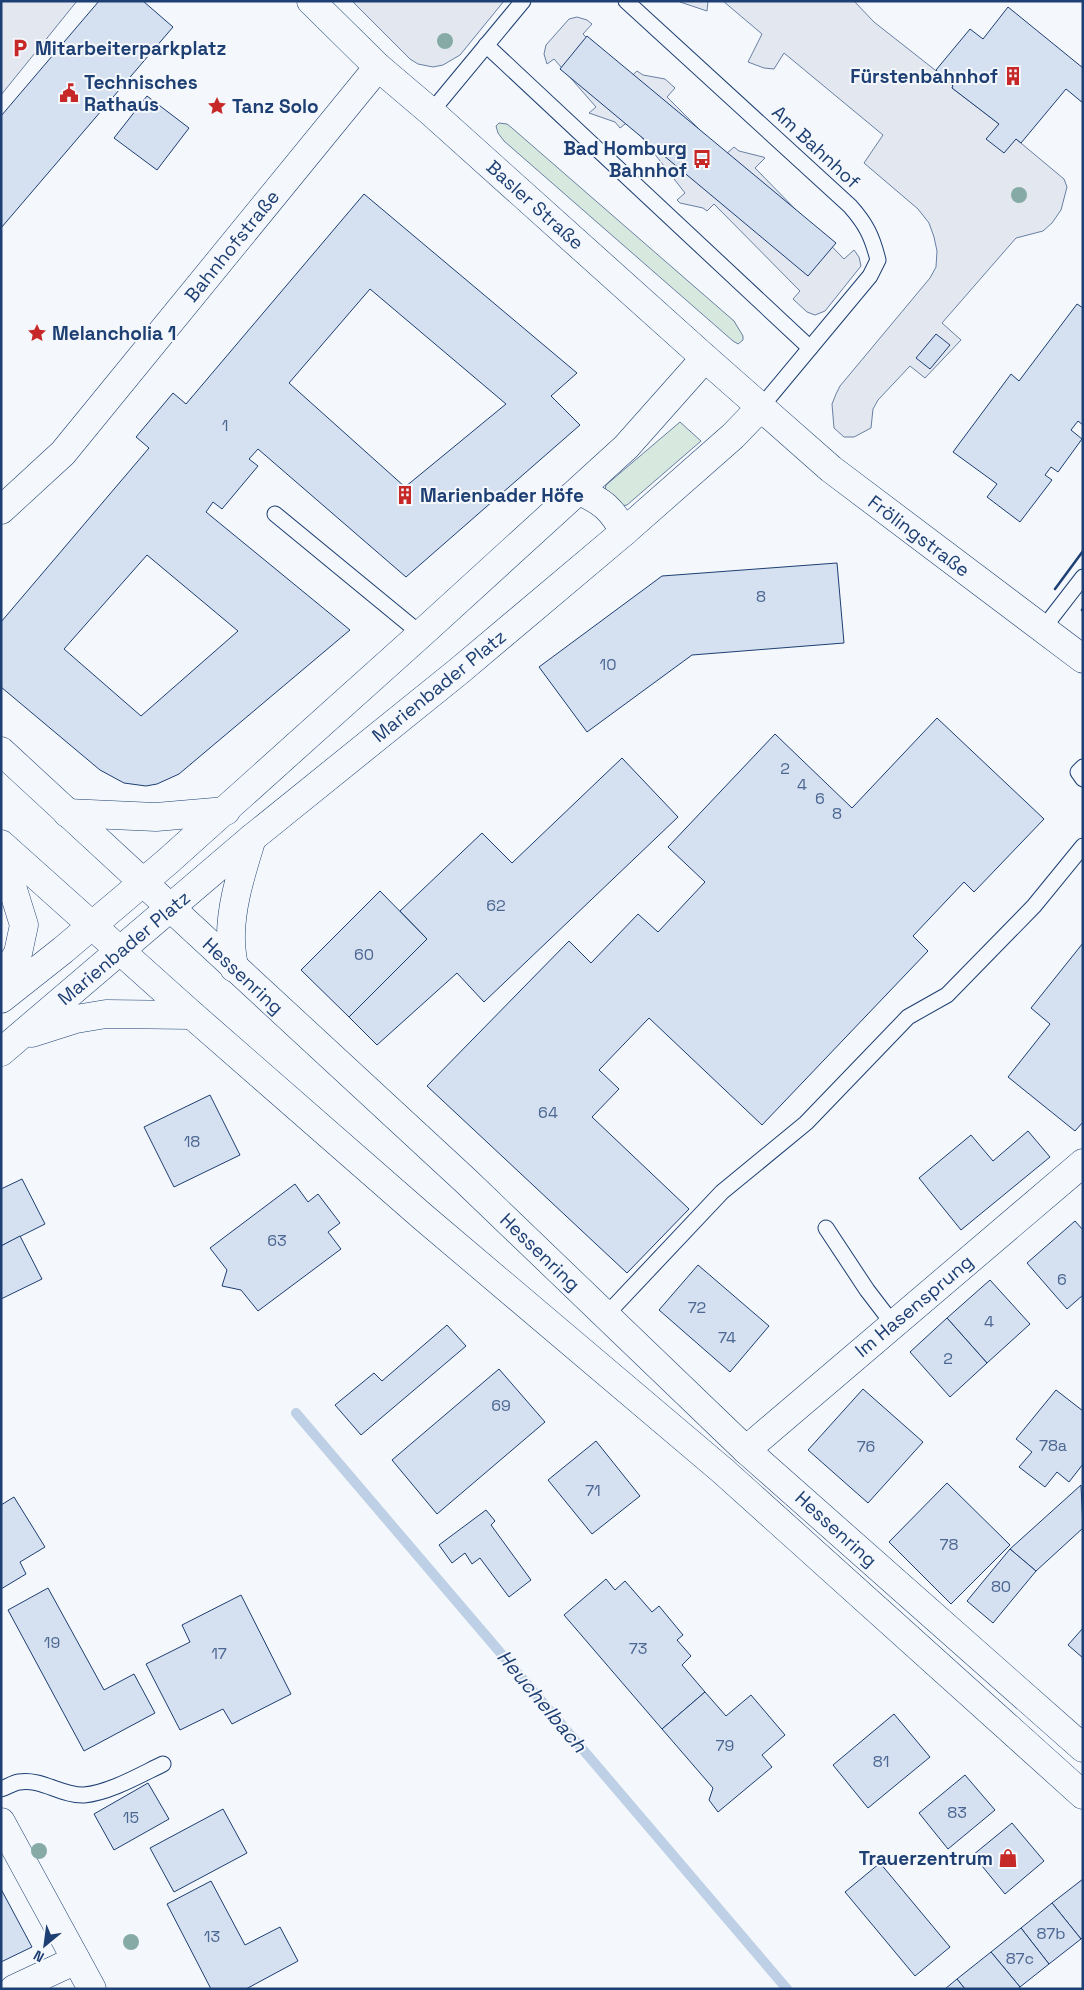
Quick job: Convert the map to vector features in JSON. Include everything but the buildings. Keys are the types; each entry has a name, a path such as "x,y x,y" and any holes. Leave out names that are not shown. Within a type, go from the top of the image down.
{"street":[{"name":"Basler Straße","path":"311,1 378,67 439,102 705,358 761,407"},
{"name":"Bahnhofstraße","path":"1,510 63,453 378,67"},
{"name":"Marienbader Platz","path":"1,999 63,950 226,810 579,491 626,447 705,358"},
{"name":"Marienbader Platz","path":"10,1045 252,838 459,671 624,532 733,436 761,407"},
{"name":"Frölingstraße","path":"761,407 836,473 1083,659"},
{"path":"579,491 600,501 616,517 624,532"},
{"name":"Hessenring","path":"1,751 466,1180 746,1450 1083,1748"},
{"path":"68,813 156,816 226,810"},
{"path":"234,968 231,941 233,916 237,888 252,838"},
{"name":"Hessenring","path":"1,844 192,1016 423,1217 722,1471 1083,1795"},
{"path":"1,851 24,925 18,953 1,982"},
{"name":"Marienbader Platz","path":"10,1045 76,1019 106,1014 192,1016"},
{"name":"Im Hasensprung","path":"746,1450 1083,1163"},
{"path":"1,1822 92,1989"},
{"path":"14,1989 76,1960"}],"lane":[{"path":"439,102 522,1"},
{"name":"Am Bahnhof","path":"626,1 850,206 865,223 874,242 878,260 870,276 810,348"},
{"path":"486,44 810,348 761,407"},
{"path":"275,514 421,634"},
{"path":"1042,630 1083,577"},
{"path":"1083,767 1078,772 1083,779"},
{"path":"606,1315 722,1192 806,1122 908,1018 947,995 1034,906 1083,846"},
{"path":"826,1228 867,1290 893,1324"},
{"path":"1,1789 20,1782 39,1784 58,1791 83,1795 112,1787 163,1764"}],"shaded area":[{"name":"Mitarbeiterparkplatz","path":"1,1 77,1 1,95"},
{"path":"352,1 504,1 460,55 443,65 433,67 418,64 410,59"},
{"path":"708,1 707,11 680,2"},
{"path":"723,1 854,1 874,22 949,81 953,86 952,88 999,124 987,139 1016,139 1064,179 1067,187 1061,210 1052,223 1043,231 1016,238 942,323 961,340 925,378 910,366 878,400 873,409 871,428 854,437 844,437 834,428 832,404 836,394 840,386 930,278 936,267 937,251 934,237 929,223 918,209 864,163 883,135 784,53 774,69 764,68 748,62 762,34"},
{"path":"577,17 587,20 592,24 583,34 627,80 637,71 643,75 665,79 675,88 667,97 725,155 734,147 739,151 765,158 755,168 844,259 854,250 859,257 861,266 825,311 815,315 807,312 793,299 800,291 714,204 707,211 703,208 680,203 677,200 685,193 629,121 620,128 615,122 589,113 596,107 554,59 547,64 544,54 546,45 569,19"},
{"path":"499,123 507,124 512,128 734,321 743,336 743,340 738,344 733,341 504,141 498,133 496,126"},
{"path":"680,422 701,441 627,505 621,506 605,490 606,485"}],"waterway":[{"name":"Heuchelbach","path":"296,1413 787,1989"}],"wall":[{"path":"1055,589 1083,551"}],"place":[{"name":"Mitarbeiterparkplatz","path":"20,48"},
{"name":"Fürstenbahnhof","path":"1013,76"},
{"name":"Technisches Rathaus","path":"69,93"},
{"name":"Tanz Solo","path":"217,106"},
{"name":"Bad Homburg Bahnhof","path":"702,159"},
{"name":"Melancholia 1","path":"37,333"},
{"name":"Marienbader Höfe","path":"405,495"},
{"name":"Trauerzentrum","path":"1008,1858"}]}
